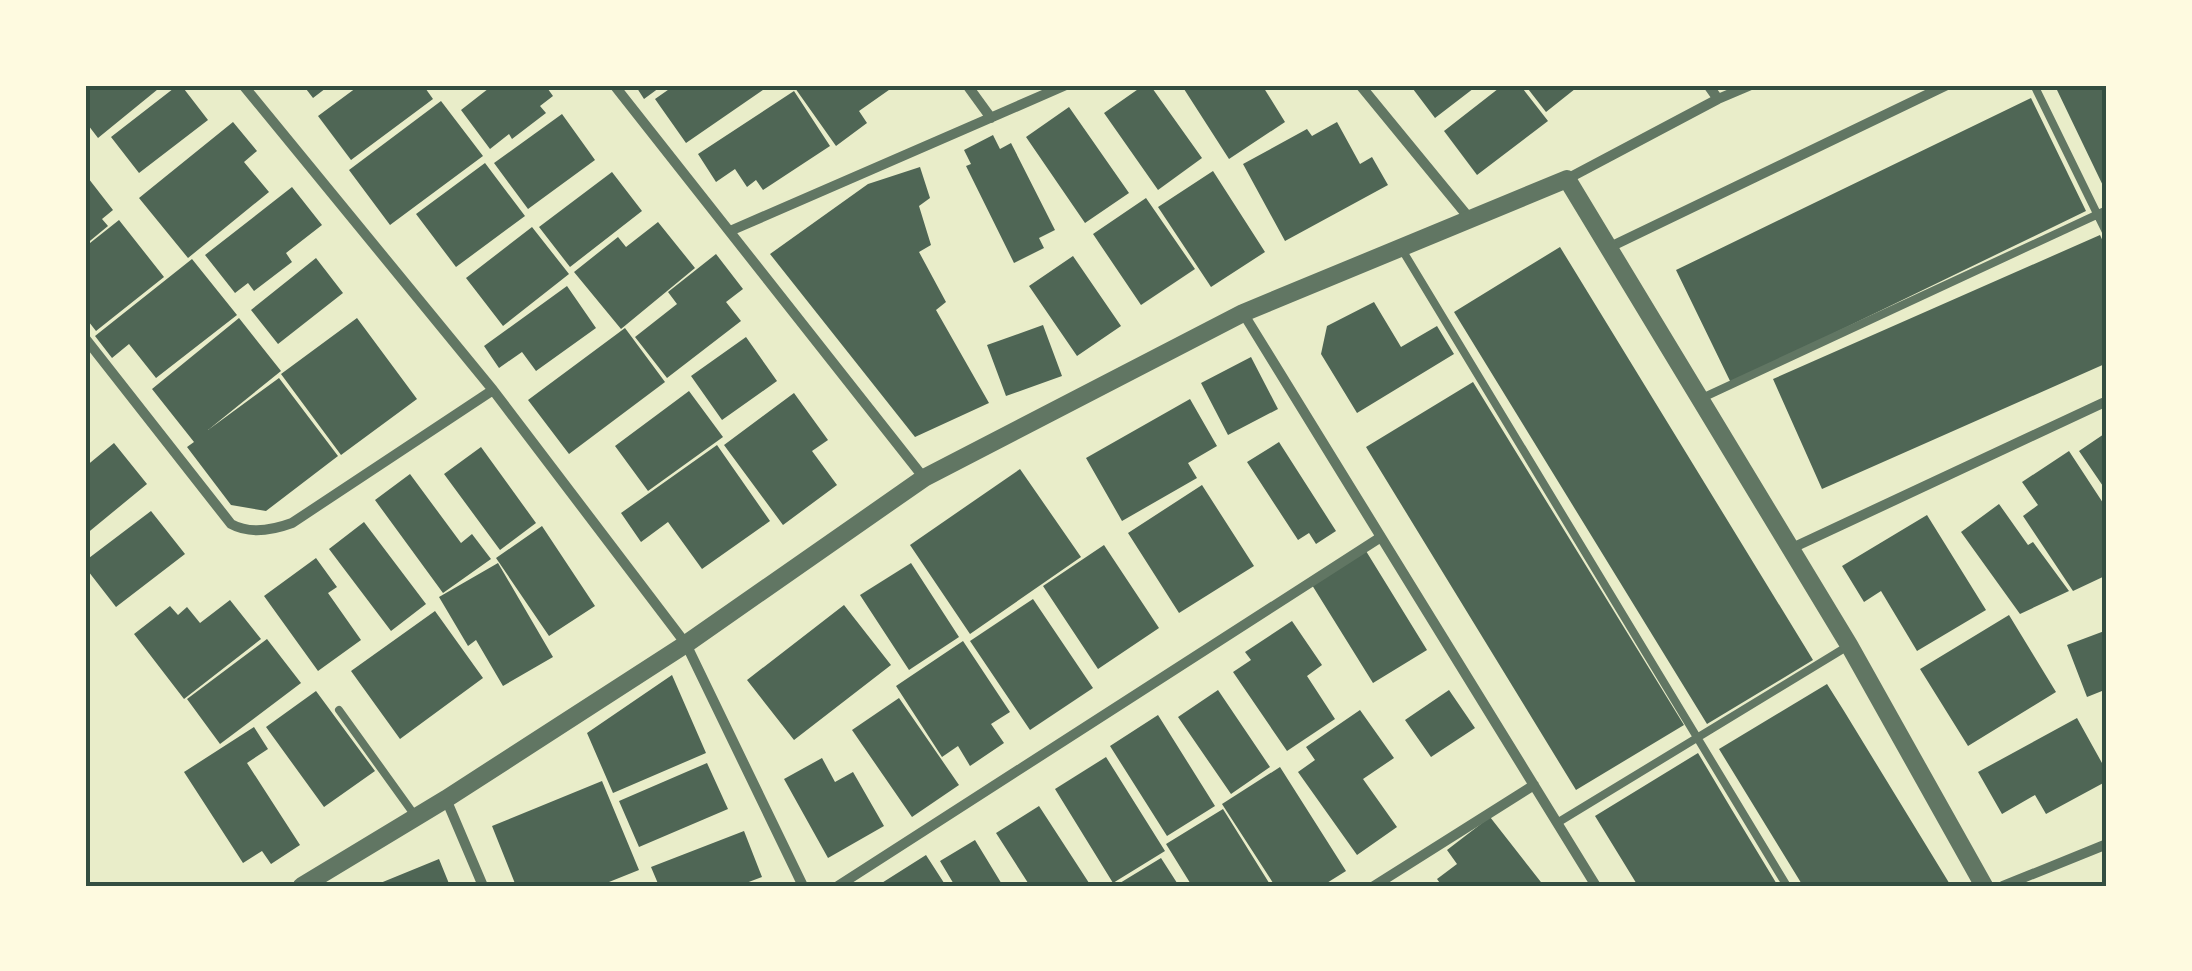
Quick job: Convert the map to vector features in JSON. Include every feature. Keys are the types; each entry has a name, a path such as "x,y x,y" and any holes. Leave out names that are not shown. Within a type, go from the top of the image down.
{"street":[{"path":"242,85 493,390 686,644 803,886"},
{"path":"614,85 924,478"},
{"path":"966,85 992,118"},
{"path":"730,231 1066,85"},
{"path":"1360,85 1470,220"},
{"path":"1708,85 1718,100"},
{"path":"302,886 446,799 686,644 924,478 1242,313 1568,179 1750,85"},
{"path":"1608,248 1947,85"},
{"path":"1568,179 1850,645 1984,886"},
{"path":"1242,313 1596,886"},
{"path":"85,338 236,528 268,530 292,523 493,390"},
{"path":"1790,549 2107,401"},
{"path":"838,886 1381,537"},
{"path":"1374,886 1534,786"},
{"path":"446,799 483,886"},
{"path":"2002,886 2107,844"}],"lane":[{"path":"2034,85 2102,212 2107,234"},
{"path":"1700,399 2102,212"},
{"path":"1401,248 1787,886"},
{"path":"1557,823 1850,645"},
{"path":"339,710 416,817"}],"building":[{"path":"85,85 163,85 98,138 85,121"},
{"path":"178,85 208,120 139,173 111,137"},
{"path":"303,85 330,85 313,98"},
{"path":"360,85 423,85 433,99 351,160 318,116"},
{"path":"493,85 545,85 553,96 540,106 546,113 512,139 509,134 490,149 461,110"},
{"path":"635,85 663,85 644,99"},
{"path":"675,85 770,85 686,143 655,99"},
{"path":"896,85 859,111 867,123 836,146 795,88"},
{"path":"1144,85 1150,85 1202,158 1158,190 1104,113"},
{"path":"1190,85 1262,85 1285,122 1229,159 1184,89"},
{"path":"1410,85 1478,85 1435,118"},
{"path":"1503,85 1520,85 1548,121 1477,175 1444,131"},
{"path":"1525,85 1580,85 1546,112"},
{"path":"2068,85 2107,85 2107,194 2057,90"},
{"path":"794,91 830,146 763,190 756,180 747,187 735,169 716,182 698,154"},
{"path":"2031,98 2086,211 1731,383 1676,270"},
{"path":"441,101 483,156 390,225 349,170"},
{"path":"1069,107 1129,193 1085,223 1026,137"},
{"path":"562,114 595,160 528,209 494,163"},
{"path":"233,122 257,151 244,162 269,192 188,258 139,198"},
{"path":"1337,122 1360,164 1372,157 1388,185 1285,241 1243,164 1307,129 1312,136"},
{"path":"993,135 1000,149 1011,143 1055,230 1039,238 1044,248 1014,263 966,166 971,164 964,150"},
{"path":"485,163 525,216 456,267 416,214"},
{"path":"920,167 930,198 919,206 931,245 919,252 946,302 936,310 989,403 915,437 770,254 868,184"},
{"path":"1213,171 1265,252 1211,287 1158,207"},
{"path":"612,172 642,211 570,267 539,227"},
{"path":"85,174 113,210 102,219 108,226 85,245"},
{"path":"292,187 322,225 286,253 292,262 254,291 248,283 235,293 205,255"},
{"path":"1146,198 1195,269 1141,305 1093,234"},
{"path":"119,220 164,277 96,331 85,317 85,247"},
{"path":"658,222 695,268 621,329 574,272 618,237 626,247"},
{"path":"532,227 569,274 503,326 466,278"},
{"path":"2100,235 2107,250 2107,363 1822,489 1773,379"},
{"path":"1560,247 1813,660 1707,724 1454,312"},
{"path":"716,254 743,289 726,302 741,321 667,378 635,337 677,304 668,292"},
{"path":"1073,256 1121,326 1077,356 1029,286"},
{"path":"316,258 343,293 278,344 251,310"},
{"path":"192,259 237,315 156,378 129,344 112,358 95,336"},
{"path":"567,286 596,328 536,371 522,352 499,368 484,346"},
{"path":"1374,302 1401,347 1437,326 1454,354 1357,413 1321,354 1327,326"},
{"path":"239,318 281,371 208,430 279,378 338,456 266,511 231,505 187,447 194,442 152,389"},
{"path":"357,318 417,399 341,455 281,374"},
{"path":"1043,325 1062,376 1006,396 987,345"},
{"path":"625,328 665,382 569,454 528,400"},
{"path":"746,337 777,381 722,420 691,376"},
{"path":"1251,357 1278,409 1228,435 1201,383"},
{"path":"1473,382 1684,725 1576,790 1366,447"},
{"path":"689,391 723,437 648,491 615,446"},
{"path":"794,393 828,440 812,451 837,485 783,525 724,445"},
{"path":"1190,399 1217,446 1188,463 1197,478 1122,521 1086,458"},
{"path":"2107,432 2107,492 2079,451"},
{"path":"1279,442 1336,531 1316,544 1309,533 1298,540 1247,462"},
{"path":"114,443 147,484 85,535 85,467"},
{"path":"717,445 770,521 702,569 668,522 641,542 621,513"},
{"path":"481,447 536,523 500,550 444,474"},
{"path":"2069,451 2107,509 2107,575 2073,591 2023,516 2038,505 2022,482"},
{"path":"1020,469 1081,557 970,634 910,545"},
{"path":"410,474 461,543 472,534 491,559 443,593 375,500"},
{"path":"1202,485 1254,566 1179,613 1128,533"},
{"path":"1999,504 2028,545 2033,542 2069,591 2020,614 1961,532"},
{"path":"151,511 185,554 116,607 85,567 85,561"},
{"path":"1927,515 1986,610 1917,651 1881,591 1864,602 1842,566"},
{"path":"364,522 426,604 391,631 329,549"},
{"path":"542,526 595,606 549,636 496,558"},
{"path":"1104,545 1159,628 1098,669 1043,586"},
{"path":"1366,551 1427,650 1373,683 1312,585"},
{"path":"316,558 337,587 328,593 361,640 318,671 264,596"},
{"path":"498,563 553,657 503,686 476,640 468,646 439,597"},
{"path":"911,563 959,637 909,670 860,595"},
{"path":"1033,599 1093,688 1030,730 970,641"},
{"path":"230,600 261,639 184,699 134,634 170,606 178,615 187,607 200,623"},
{"path":"844,605 891,665 794,740 747,680"},
{"path":"435,611 483,678 400,739 351,671"},
{"path":"2009,615 2056,692 1968,746 1920,669"},
{"path":"1292,621 1322,665 1307,676 1335,719 1287,751 1233,672 1251,660 1245,652"},
{"path":"2107,630 2107,689 2087,697 2067,645"},
{"path":"267,639 301,683 220,744 187,699"},
{"path":"963,641 1010,712 991,724 1004,743 970,766 958,746 942,757 896,686"},
{"path":"672,675 706,753 613,793 587,733"},
{"path":"1827,684 1951,886 1803,886 1719,749"},
{"path":"1218,690 1270,767 1231,794 1178,717"},
{"path":"1449,690 1475,728 1431,757 1405,720"},
{"path":"316,691 375,771 324,807 266,727"},
{"path":"899,698 959,785 912,817 852,730"},
{"path":"1360,710 1394,758 1363,779 1397,827 1357,855 1298,772 1315,760 1306,747"},
{"path":"1158,715 1215,806 1167,836 1110,746"},
{"path":"2077,718 2107,772 2107,781 2046,814 2035,795 2002,814 1978,772"},
{"path":"254,727 268,749 247,763 300,845 271,864 262,851 243,863 184,772"},
{"path":"1698,753 1778,886 1638,886 1595,816"},
{"path":"1106,757 1165,851 1113,883 1055,789"},
{"path":"822,758 835,782 853,772 884,826 828,858 784,779"},
{"path":"707,763 728,809 639,847 619,801"},
{"path":"1280,767 1346,871 1322,886 1275,886 1222,804"},
{"path":"602,781 639,870 599,886 516,886 492,826"},
{"path":"1039,806 1091,886 1030,886 996,833"},
{"path":"1223,809 1271,886 1192,886 1166,844"},
{"path":"1490,817 1544,886 1442,886 1437,879 1457,864 1447,850"},
{"path":"744,831 762,877 738,886 659,886 651,867"},
{"path":"975,840 1003,886 955,886 940,861"},
{"path":"926,855 946,886 877,886"},
{"path":"1161,858 1179,886 1115,886"},
{"path":"439,859 450,886 373,886"}]}
